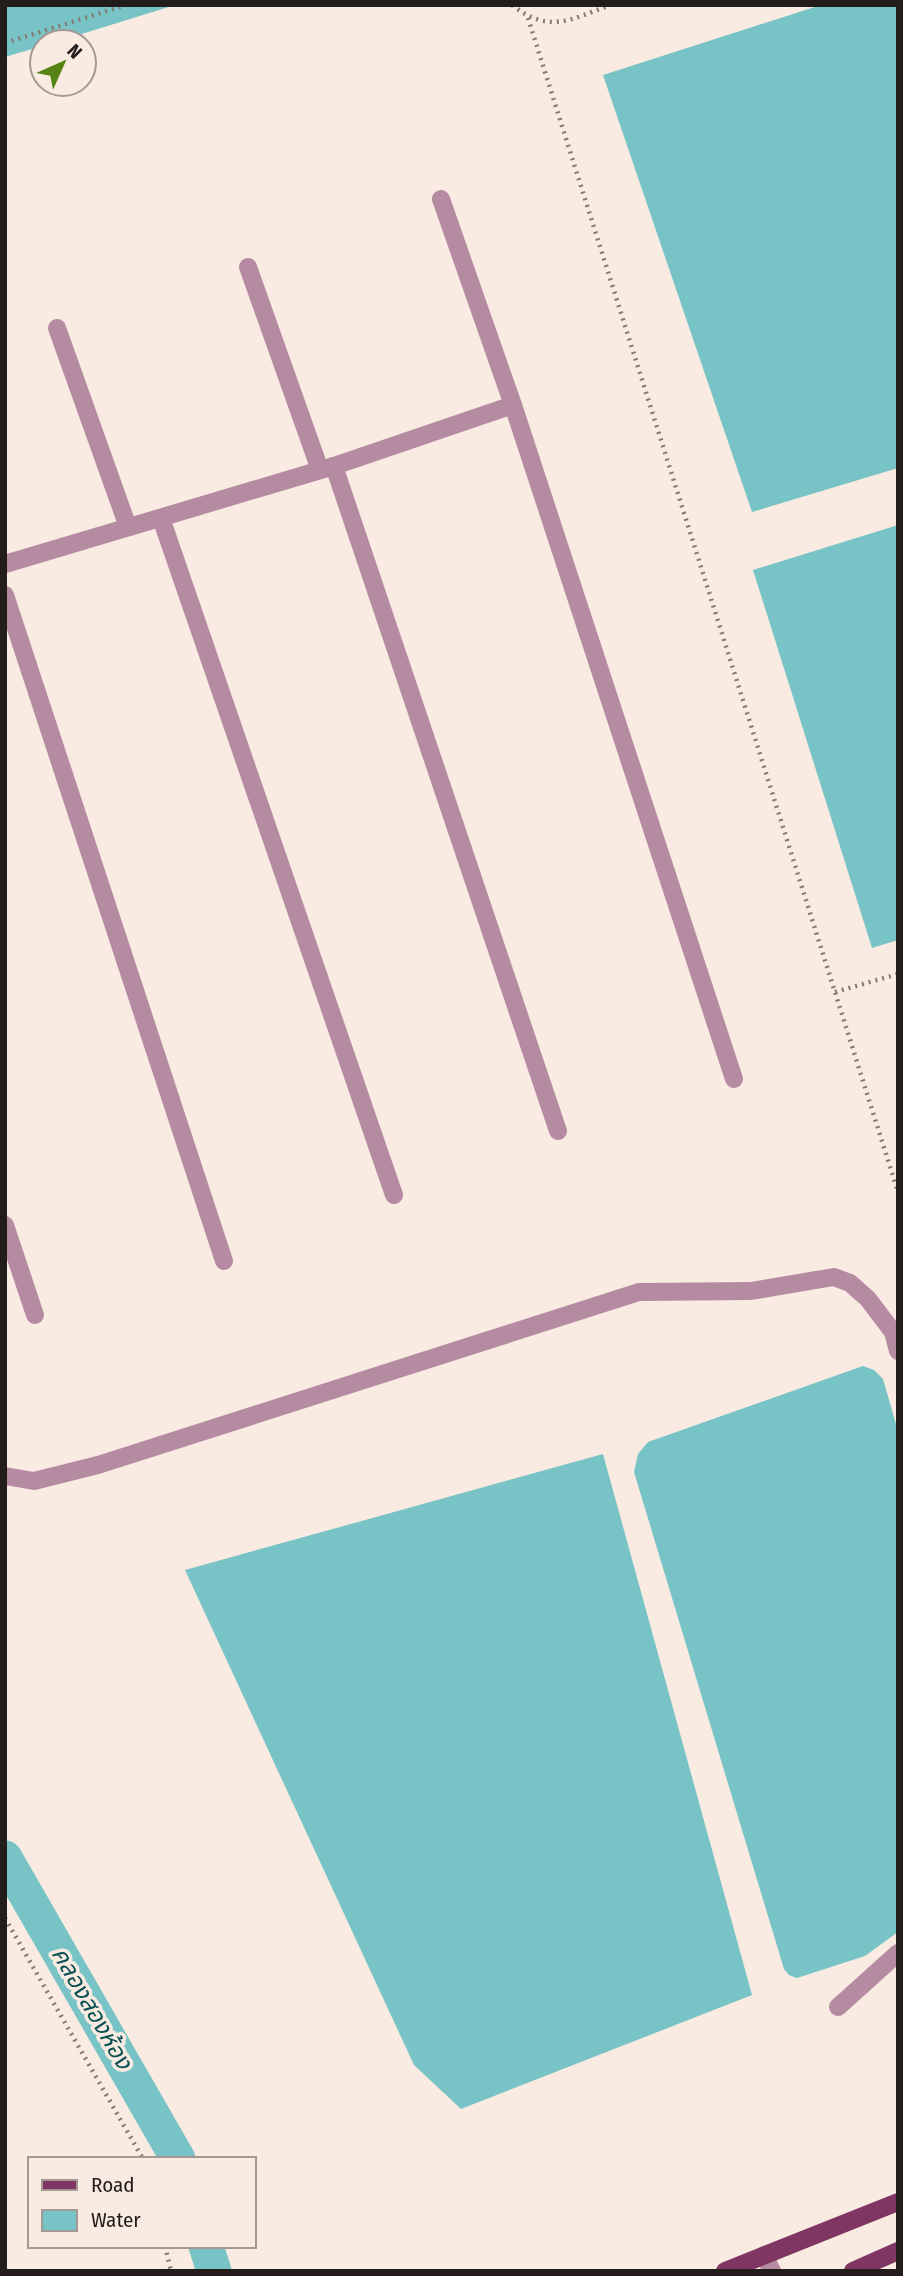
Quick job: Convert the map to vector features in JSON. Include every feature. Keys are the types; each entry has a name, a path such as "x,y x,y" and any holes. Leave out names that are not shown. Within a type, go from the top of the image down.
{"main road":[{"path":"726,2271 768,2263 898,2202"},
{"path":"853,2271 898,2251"}],"street":[{"path":"441,199 513,405 734,1079"},
{"path":"248,267 327,468 558,1131"},
{"path":"57,328 128,527"},
{"path":"5,564 327,468 513,405"},
{"path":"160,518 394,1195"},
{"path":"5,595 225,1261"},
{"path":"5,1225 35,1315"},
{"path":"5,1476 34,1481 98,1465 639,1292 751,1292 834,1277 850,1283 868,1299 893,1332 898,1350"},
{"path":"838,2007 898,1953"}],"path":[{"path":"5,43 126,5"},
{"path":"512,5 528,18 558,24 610,5"},
{"path":"528,18 898,1192"},
{"path":"835,992 898,974"},
{"path":"5,1918 142,2157"},
{"path":"165,2248 170,2271"}],"water":[{"path":"5,5 175,5 98,29 28,28 28,50 5,57"},
{"path":"821,5 898,5 898,468 752,512 603,75"},
{"path":"898,525 898,940 872,948 753,570"},
{"path":"863,1366 874,1370 883,1379 898,1431 898,1932 865,1956 797,1978 784,1969 634,1472 638,1454 648,1442"},
{"path":"603,1454 752,1995 461,2109 414,2065 185,1570"}],"waterway":[{"name":"คลองสองห้อง","path":"5,1858 177,2157"},
{"name":"คลองสองห้อง","path":"207,2248 214,2271"}]}
